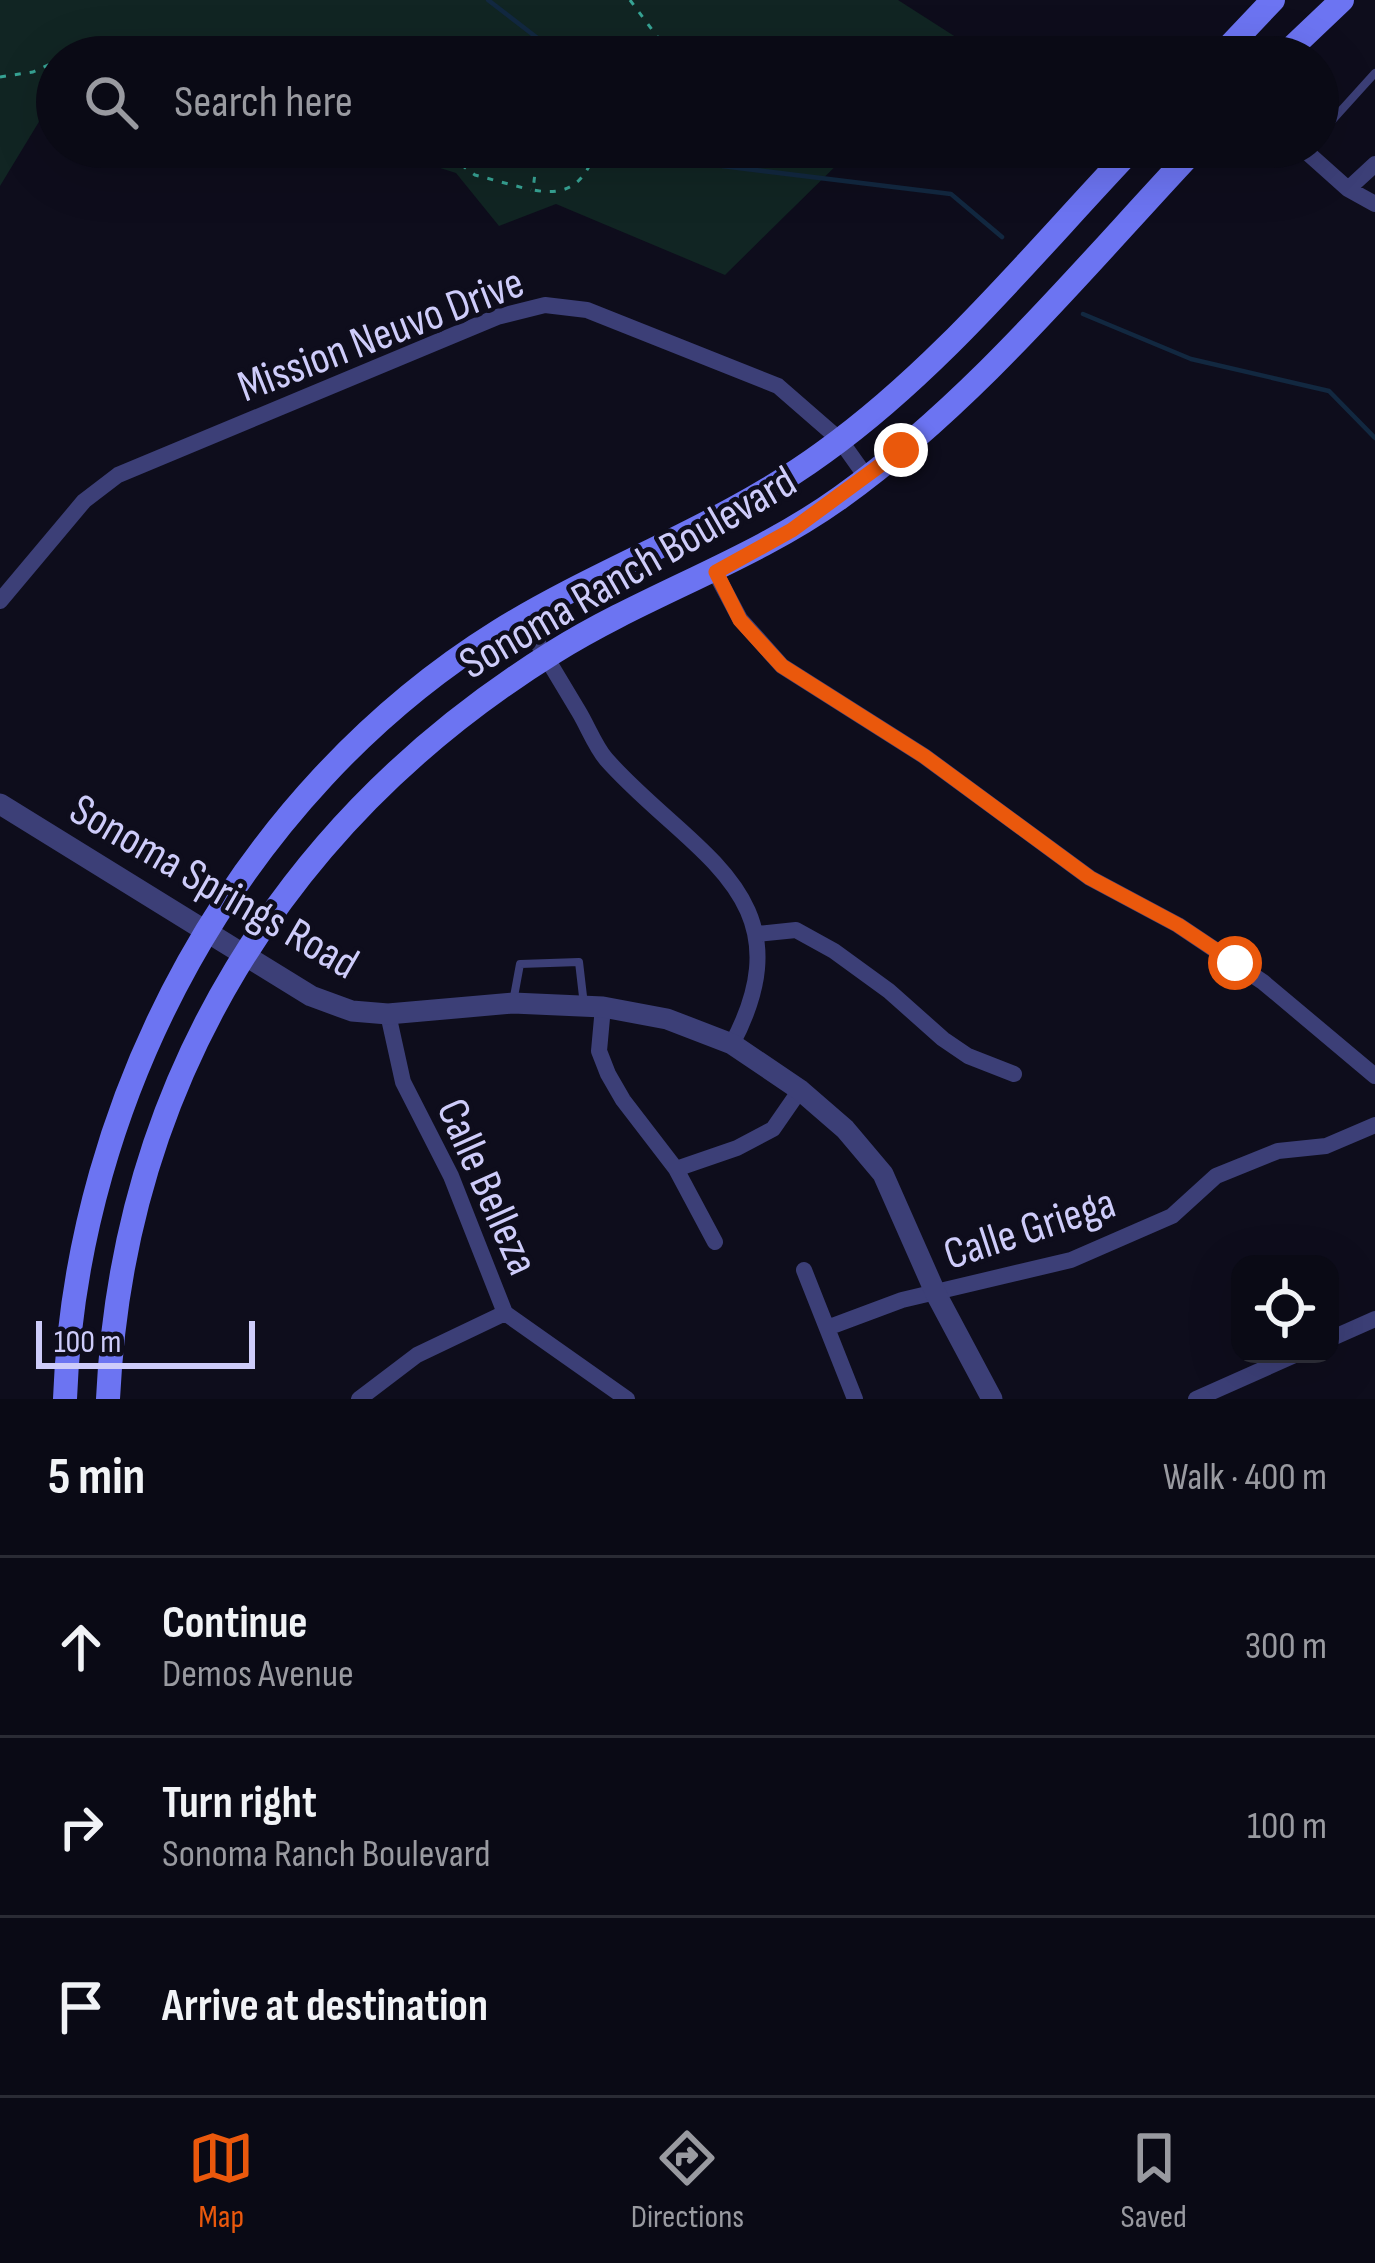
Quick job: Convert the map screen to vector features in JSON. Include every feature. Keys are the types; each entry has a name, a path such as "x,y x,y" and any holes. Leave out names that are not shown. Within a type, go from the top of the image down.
{"main road":[{"path":"1239,36 1273,0"},
{"path":"1304,36 1342,0"},
{"name":"Sonoma Ranch Boulevard","path":"65,1399 77,1273 102,1168 148,1041 208,930 259,854 347,753 429,681 522,617 740,506 840,440 927,365 1114,168"},
{"name":"Sonoma Ranch Boulevard","path":"108,1399 120,1283 148,1164 197,1037 244,955 304,870 385,781 458,717 546,657 792,530 867,478 970,386 1177,168"}],"street":[{"path":"1348,189 1375,164"},
{"path":"1329,168 1348,189 1375,204"},
{"name":"Mission Neuvo Drive","path":"0,601 84,501 118,476 497,317 545,305 587,310 778,386 840,440 867,478"},
{"path":"716,572 740,620 782,666 924,756 1090,878 1178,925 1263,982 1375,1076"},
{"path":"522,617 604,757 716,860 739,893 758,934 752,1006 732,1044"},
{"name":"Sonoma Springs Road","path":"0,804 310,996 352,1011 388,1014 513,1003 594,1007 667,1019 732,1044 800,1090 845,1129 883,1174 936,1294 992,1399"},
{"path":"758,934 796,930 889,991 955,1048 1014,1074"},
{"path":"594,1007 599,1051 608,1074 676,1169 715,1242"},
{"name":"Calle Belleza","path":"388,1014 403,1082 452,1176 505,1313 627,1399"},
{"path":"676,1169 737,1148 772,1129 800,1090"},
{"name":"Calle Griega","path":"827,1328 902,1300 1071,1260 1172,1216 1216,1176 1277,1151 1326,1146 1375,1125"},
{"path":"804,1270 855,1399"},
{"path":"359,1399 383,1391 417,1355 505,1313"},
{"path":"1339,1336 1375,1319"},
{"path":"1196,1399 1278,1363"}],"lane":[{"path":"1339,112 1375,73"},
{"path":"513,1003 520,964 579,962 594,1007"}],"path":[{"path":"630,0 657,36"},
{"path":"0,77 36,71"},
{"path":"466,168 502,185 547,193 577,185 590,168"},
{"path":"533,190 536,168"}],"green space":[{"path":"0,0 898,0 954,36 36,36 36,127 0,186"},
{"path":"440,168 834,168 725,275 556,204 499,226 456,173"}],"waterway":[{"path":"488,0 535,36"},
{"path":"738,168 951,194 1002,237"},
{"path":"1083,314 1191,359 1329,391 1375,438"}],"route":[{"path":"901,450 792,530 716,572 740,620 796,676 924,756 1090,878 1178,925 1235,963"}]}
